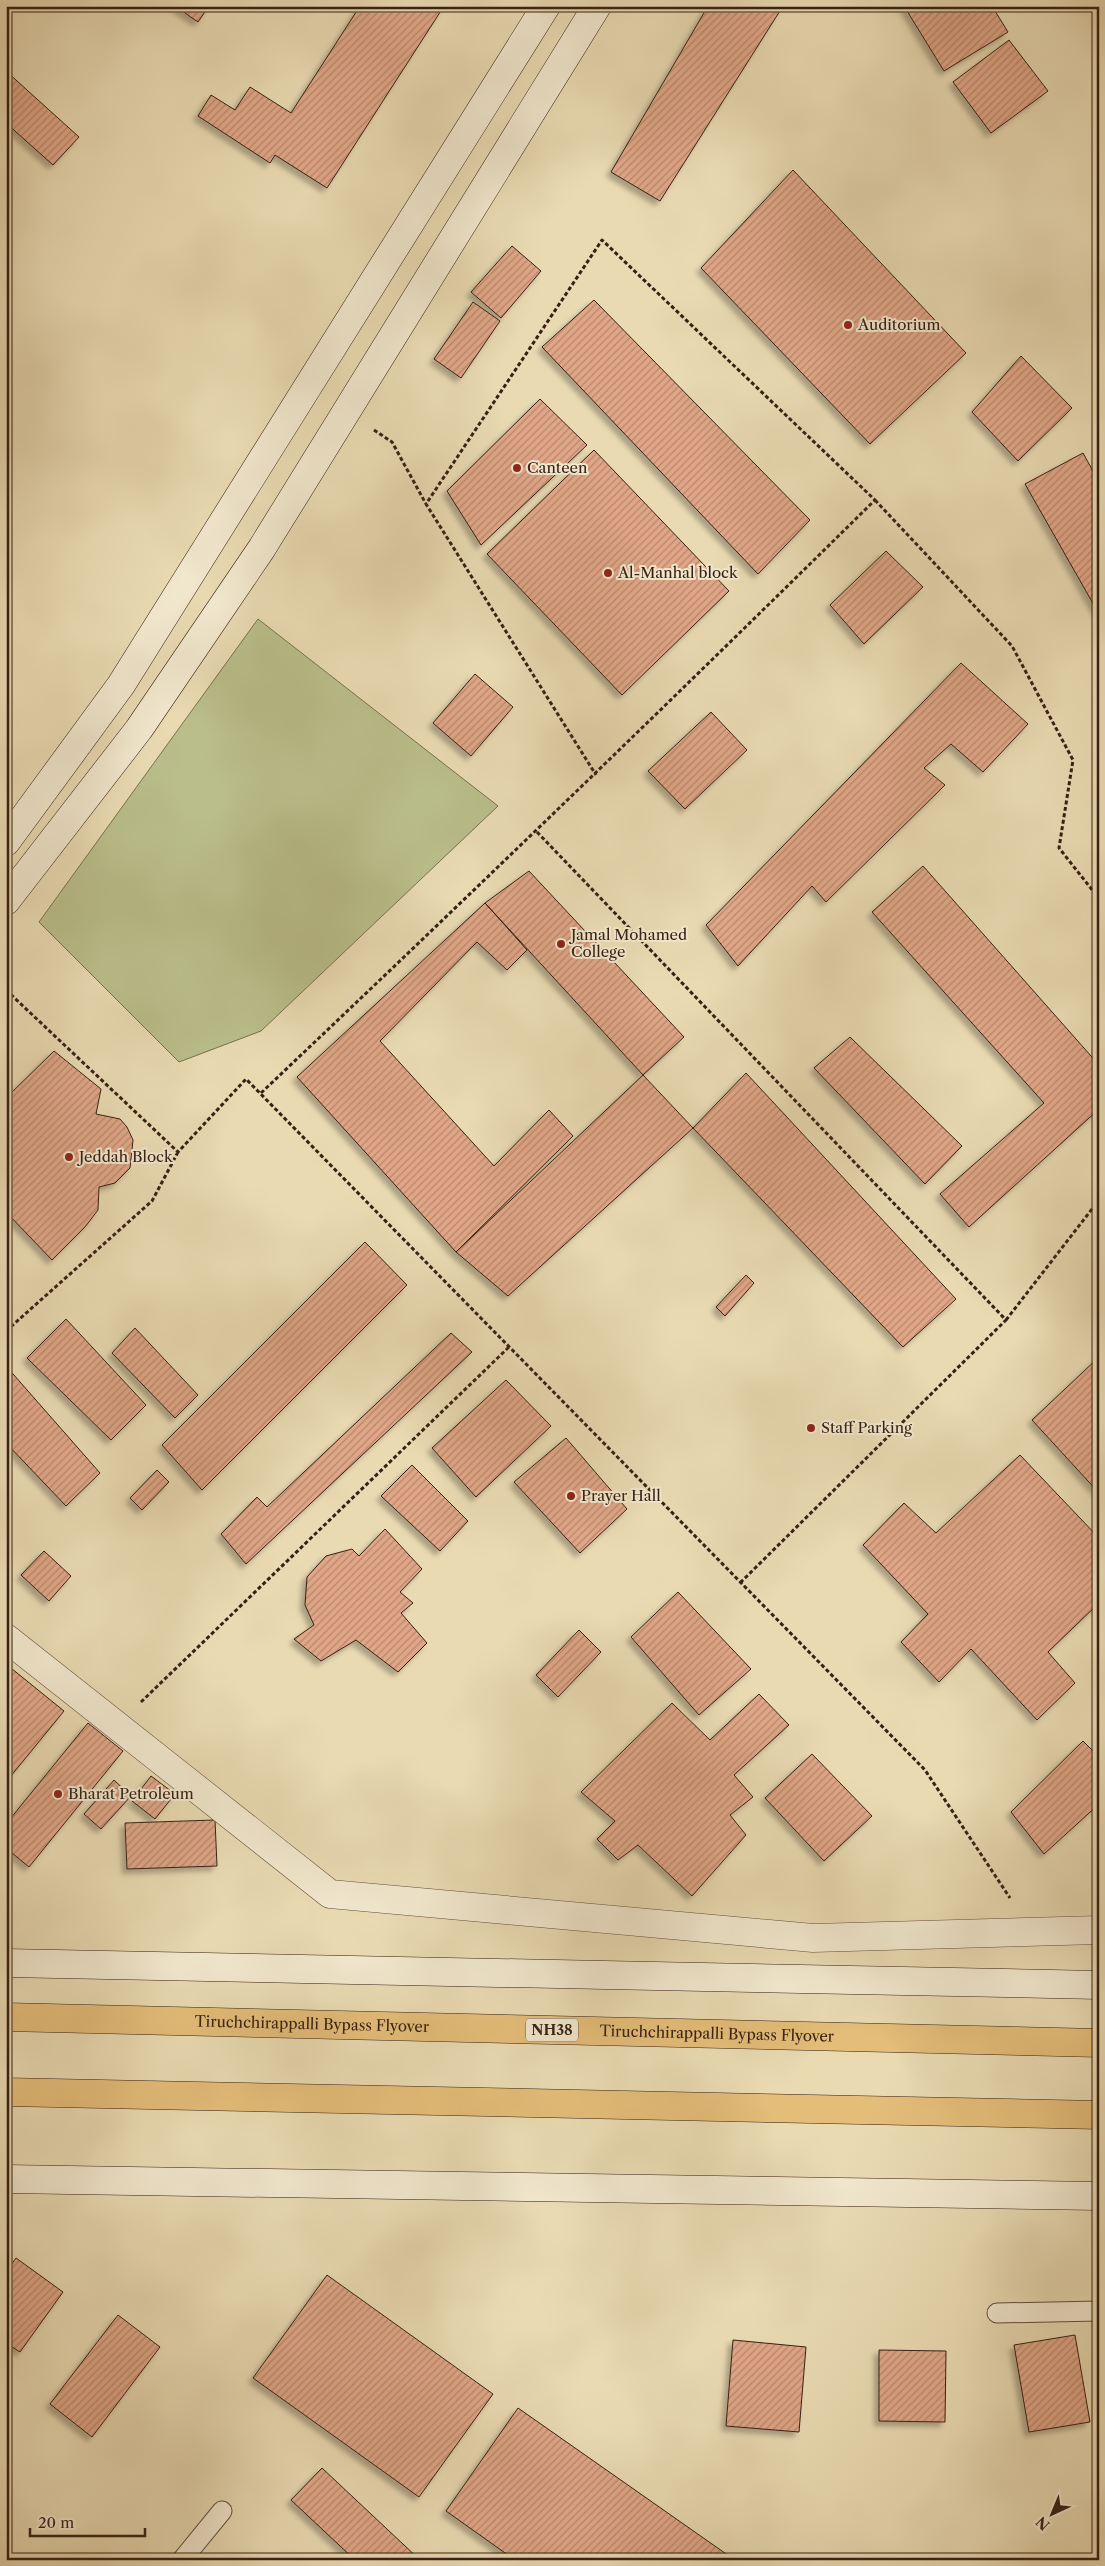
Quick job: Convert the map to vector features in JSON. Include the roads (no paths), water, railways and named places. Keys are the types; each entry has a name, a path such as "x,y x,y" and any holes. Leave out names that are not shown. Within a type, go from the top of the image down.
{"highway":[{"name":"Tiruchchirappalli Bypass Flyover","path":"6,2016 1099,2043"},
{"path":"6,2092 1099,2115"}],"street":[{"path":"6,842 121,685 546,6"},
{"path":"6,901 139,729 262,548 597,6"},
{"path":"6,1638 330,1894 813,1938 1099,1930"},
{"path":"6,1963 1099,1985"},
{"path":"6,2179 1099,2196"}],"lane":[{"path":"997,2313 1099,2311"},
{"path":"182,2560 222,2512"}],"place":[{"name":"Auditorium","path":"848,325"},
{"name":"Canteen","path":"517,468"},
{"name":"Al-Manhal block","path":"608,573"},
{"name":"Jamal Mohamed College","path":"561,944"},
{"name":"Jeddah Block","path":"69,1157"},
{"name":"Staff Parking","path":"811,1428"},
{"name":"Prayer Hall","path":"571,1496"},
{"name":"Bharat Petroleum","path":"58,1794"}]}
